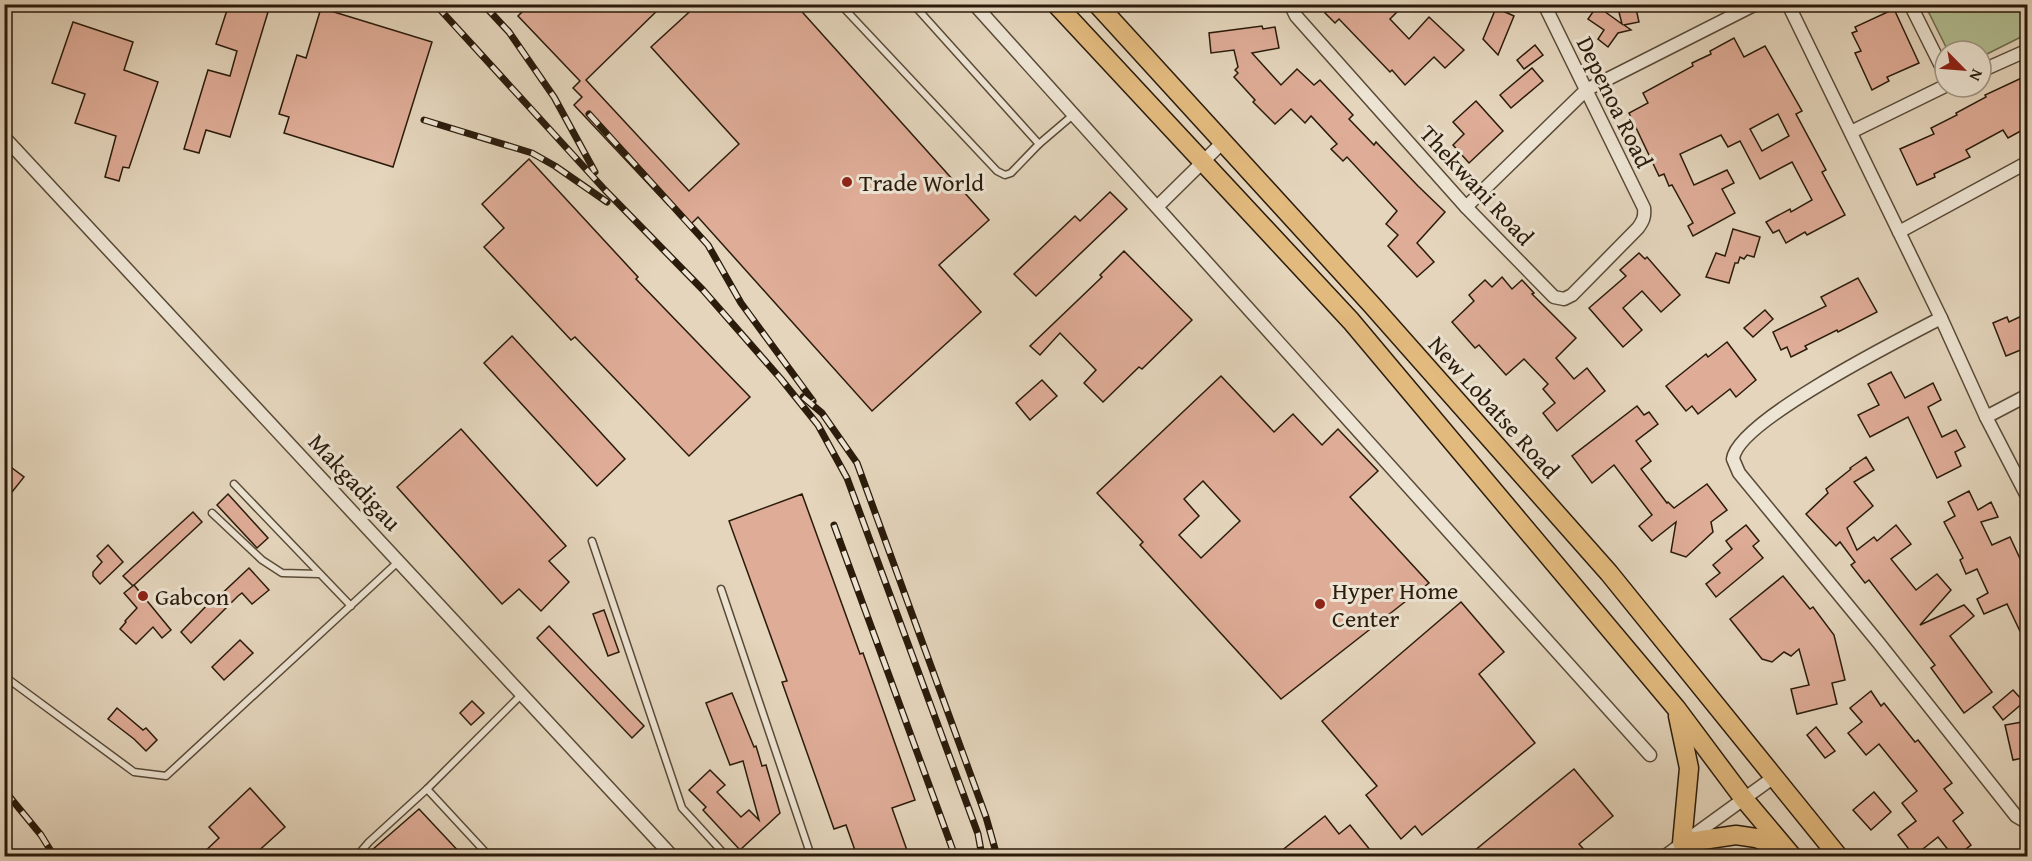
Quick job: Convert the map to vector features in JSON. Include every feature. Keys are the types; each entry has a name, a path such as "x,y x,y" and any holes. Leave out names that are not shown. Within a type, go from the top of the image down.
{"main road":[{"path":"1056,4 1351,321 1676,708 1744,799 1788,852"},
{"name":"New Lobatse Road","path":"1097,4 1379,313 1609,573 1838,856"},
{"path":"1676,708 1689,768 1682,843 1736,835 1756,838 1788,852"}],"street":[{"path":"974,4 1650,755"},
{"name":"Thekwani Road","path":"1290,4 1296,16 1466,207 1559,299 1572,295 1638,228 1644,219"},
{"name":"Depenoa Road","path":"1544,4 1644,208 1644,219"},
{"path":"1466,207 1586,90 1756,4"},
{"path":"1788,4 1941,318 1986,417 2028,498"},
{"path":"1910,4 1933,50"},
{"path":"1993,65 2028,50"},
{"path":"1851,132 1933,92"},
{"name":"Makgadigau","path":"4,137 672,856"},
{"path":"1157,207 1223,142"},
{"path":"1899,232 2028,162"},
{"path":"1941,318 1823,382 1763,422 1735,450 1733,459 1739,473 1878,642 2016,816 2028,823"},
{"path":"1986,417 2028,395"},
{"path":"1665,856 1774,777"}],"lane":[{"path":"840,4 997,171 1005,174 1011,173 1039,144 1073,115"},
{"path":"913,4 1039,144"},
{"path":"234,484 351,606"},
{"path":"212,513 262,560 282,573 319,573"},
{"path":"592,541 682,808 726,856"},
{"path":"4,676 134,772 166,776 399,560"},
{"path":"721,589 811,856"},
{"path":"357,856 522,694"},
{"path":"427,789 489,856"}],"green space":[{"path":"1925,5 2027,5 2027,34 1993,51 1993,39 1942,39"}],"building":[{"path":"229,4 242,4 268,12 230,137 206,130 199,153 184,149 208,70 230,76 237,51 216,44"},
{"name":"Trade World","path":"530,4 664,4 586,80 689,191 739,144 651,47 698,4 795,4 989,220 939,265 981,312 872,411 698,217 689,226 574,105 582,97 573,88 580,81 518,16"},
{"path":"1334,4 1390,4 1397,12 1390,19 1409,39 1429,17 1464,50 1445,68 1434,57 1405,85 1339,19 1335,23 1325,13"},
{"path":"1617,4 1635,4 1639,22 1624,25 1631,30 1618,33 1608,47 1598,39 1604,30 1588,19 1597,6 1622,24"},
{"path":"321,8 432,42 393,167 284,133 289,117 279,114 297,55 306,58"},
{"path":"1496,8 1514,16 1498,55 1483,39"},
{"path":"1894,9 1919,63 1887,77 1889,81 1872,90 1855,53 1861,51 1852,33 1857,31 1855,27"},
{"path":"73,22 133,42 124,70 158,82 129,168 123,167 119,181 105,177 116,136 75,123 85,94 52,83"},
{"path":"1262,26 1263,29 1275,27 1279,48 1252,53 1281,85 1297,69 1314,85 1320,80 1353,115 1349,119 1374,145 1376,142 1445,212 1417,243 1434,262 1417,277 1388,246 1398,235 1386,224 1397,211 1347,157 1343,161 1331,149 1337,144 1311,116 1305,123 1291,109 1275,124 1253,102 1255,100 1234,77 1238,73 1235,70 1238,67 1234,50 1211,53 1209,33"},
{"path":"1734,38 1744,57 1765,46 1802,111 1796,114 1826,170 1822,172 1845,215 1786,243 1779,230 1773,233 1766,222 1812,200 1792,162 1760,179 1740,141 1728,147 1721,135 1680,154 1694,185 1727,170 1734,183 1722,189 1735,213 1693,236 1688,226 1693,223 1672,185 1669,186 1664,174 1659,176 1629,113 1648,103 1643,93 1693,66 1692,63 1711,54 1710,51","holes":["1778,114 1789,136 1762,151 1750,129"]},
{"path":"1535,45 1543,55 1524,69 1517,60"},
{"path":"1532,68 1543,81 1511,108 1500,95"},
{"path":"2028,75 2028,127 2008,138 2003,130 1966,150 1970,157 1917,185 1900,149 1934,134 1931,128 1957,115 1956,113 1982,99 1993,99 1993,91"},
{"path":"1476,101 1503,131 1469,163 1453,145 1464,134 1453,122"},
{"path":"529,159 638,277 636,279 750,397 689,456 575,337 571,340 484,247 504,228 482,204"},
{"path":"1110,192 1127,209 1036,296 1014,274 1075,216 1080,221"},
{"path":"1733,229 1760,237 1754,257 1747,255 1744,259 1740,257 1738,263 1735,263 1729,283 1706,277 1716,253 1725,256"},
{"path":"1124,251 1192,320 1142,369 1139,367 1103,402 1084,383 1096,370 1060,333 1040,355 1030,346 1102,277 1100,275"},
{"path":"1639,253 1645,259 1647,257 1680,295 1661,312 1642,291 1623,308 1642,330 1623,347 1589,308 1626,276 1620,270"},
{"path":"1502,277 1512,289 1522,280 1534,293 1532,294 1576,338 1556,358 1574,379 1587,368 1605,391 1557,431 1543,413 1555,403 1543,389 1548,384 1524,359 1506,375 1479,345 1475,348 1452,322 1474,301 1469,295 1485,280 1492,287"},
{"path":"1858,278 1877,312 1805,346 1807,349 1791,357 1787,347 1781,350 1773,332 1826,306 1821,297"},
{"path":"1765,310 1773,319 1753,337 1744,328"},
{"path":"2028,313 2028,347 2006,356 1993,323 2007,317 2009,322"},
{"path":"512,336 625,459 597,486 484,363"},
{"path":"1727,342 1756,380 1736,397 1730,389 1698,414 1692,406 1686,411 1666,386 1706,354 1708,357"},
{"path":"1891,372 1905,398 1933,383 1941,400 1928,407 1942,437 1956,430 1965,447 1955,452 1961,466 1937,478 1908,417 1870,437 1858,415 1879,405 1868,384"},
{"path":"1221,376 1274,432 1293,414 1322,445 1338,429 1378,471 1350,497 1429,583 1281,699 1140,545 1143,542 1097,493","holes":["1203,481 1240,521 1201,558 1179,535 1199,516 1184,499"]},
{"path":"1042,380 1057,396 1030,420 1016,403"},
{"path":"1637,406 1644,415 1649,412 1658,424 1636,441 1651,461 1641,469 1667,503 1674,508 1707,484 1727,510 1711,522 1713,532 1686,557 1671,552 1676,522 1652,541 1639,526 1652,515 1614,465 1592,483 1572,456"},
{"path":"461,429 566,546 549,561 569,582 541,611 519,589 502,604 397,487"},
{"path":"1866,457 1874,470 1854,482 1873,506 1847,528 1857,550 1874,537 1877,541 1896,525 1911,544 1891,559 1916,590 1937,574 1951,590 1920,625 1964,605 1974,616 1950,636 1992,692 1964,713 1931,668 1935,665 1869,580 1865,583 1851,565 1855,562 1840,542 1836,546 1806,514 1828,493 1826,489"},
{"path":"4,462 24,477 4,502"},
{"path":"1969,491 1978,510 1991,502 1998,517 1981,522 1992,545 2010,537 2028,576 2028,648 2007,604 1984,614 1977,599 1988,593 1977,569 1966,574 1960,560 1963,558 1944,522 1955,516 1948,502"},
{"path":"228,494 268,538 257,548 217,505"},
{"path":"802,494 860,654 863,653 915,800 892,808 909,856 857,856 846,825 834,829 782,682 787,681 729,521"},
{"path":"193,512 202,522 133,586 123,576"},
{"path":"1746,525 1759,541 1753,546 1763,558 1716,597 1706,584 1720,573 1713,565 1732,549 1726,541"},
{"path":"108,545 123,562 100,584 93,576 93,572 102,562 97,556"},
{"path":"249,568 269,590 252,604 242,593 191,643 181,632 214,598 216,599"},
{"path":"1783,576 1810,609 1813,607 1834,635 1845,680 1832,683 1837,704 1797,714 1791,689 1809,685 1799,649 1791,656 1784,652 1772,662 1762,659 1730,619"},
{"path":"134,585 171,630 162,638 153,627 136,644 120,629 137,608 124,593"},
{"path":"1461,602 1504,652 1479,674 1535,743 1422,835 1415,826 1401,839 1366,795 1377,786 1322,721"},
{"path":"604,610 619,652 608,656 593,614"},
{"path":"549,626 644,726 632,738 537,638"},
{"path":"240,640 253,653 224,680 212,667"},
{"path":"2013,690 2024,702 2003,720 1993,707"},
{"path":"1871,691 1881,706 1884,703 1915,742 1918,740 1952,783 1944,789 1963,813 1953,821 1971,845 1957,856 1953,856 1938,837 1914,856 1898,835 1916,821 1902,803 1917,791 1879,744 1866,755 1848,733 1862,722 1850,708"},
{"path":"732,693 754,747 756,746 762,766 766,765 780,813 740,850 703,810 706,807 689,790 710,770 725,785 717,792 741,817 749,810 759,820 743,761 730,765 706,703"},
{"path":"472,701 484,713 471,725 460,713"},
{"path":"117,708 143,730 146,728 157,740 146,751 108,719"},
{"path":"2028,721 2028,757 2013,760 2005,725"},
{"path":"1816,727 1835,751 1825,758 1807,735"},
{"path":"1574,769 1613,816 1579,844 1590,856 1468,856"},
{"path":"250,788 285,827 253,856 200,856 219,838 209,827"},
{"path":"1874,792 1891,812 1871,830 1853,810"},
{"path":"419,809 463,856 378,856 372,850"},
{"path":"1325,816 1339,834 1350,825 1375,856 1275,856"}],"railway":[{"path":"435,4 605,190 703,290 818,425 847,478 978,834 982,856"},
{"path":"483,4 509,32 554,97 595,172"},
{"path":"589,114 708,245 741,303 813,401"},
{"path":"424,120 532,153 607,202"},
{"path":"803,397 822,413 857,463 986,817 997,856"},
{"path":"834,525 955,856"},
{"path":"4,790 41,835 54,856"}],"place":[{"name":"Trade World","path":"847,182"},
{"name":"Gabcon","path":"143,596"},
{"name":"Hyper Home Center","path":"1320,604"}]}
